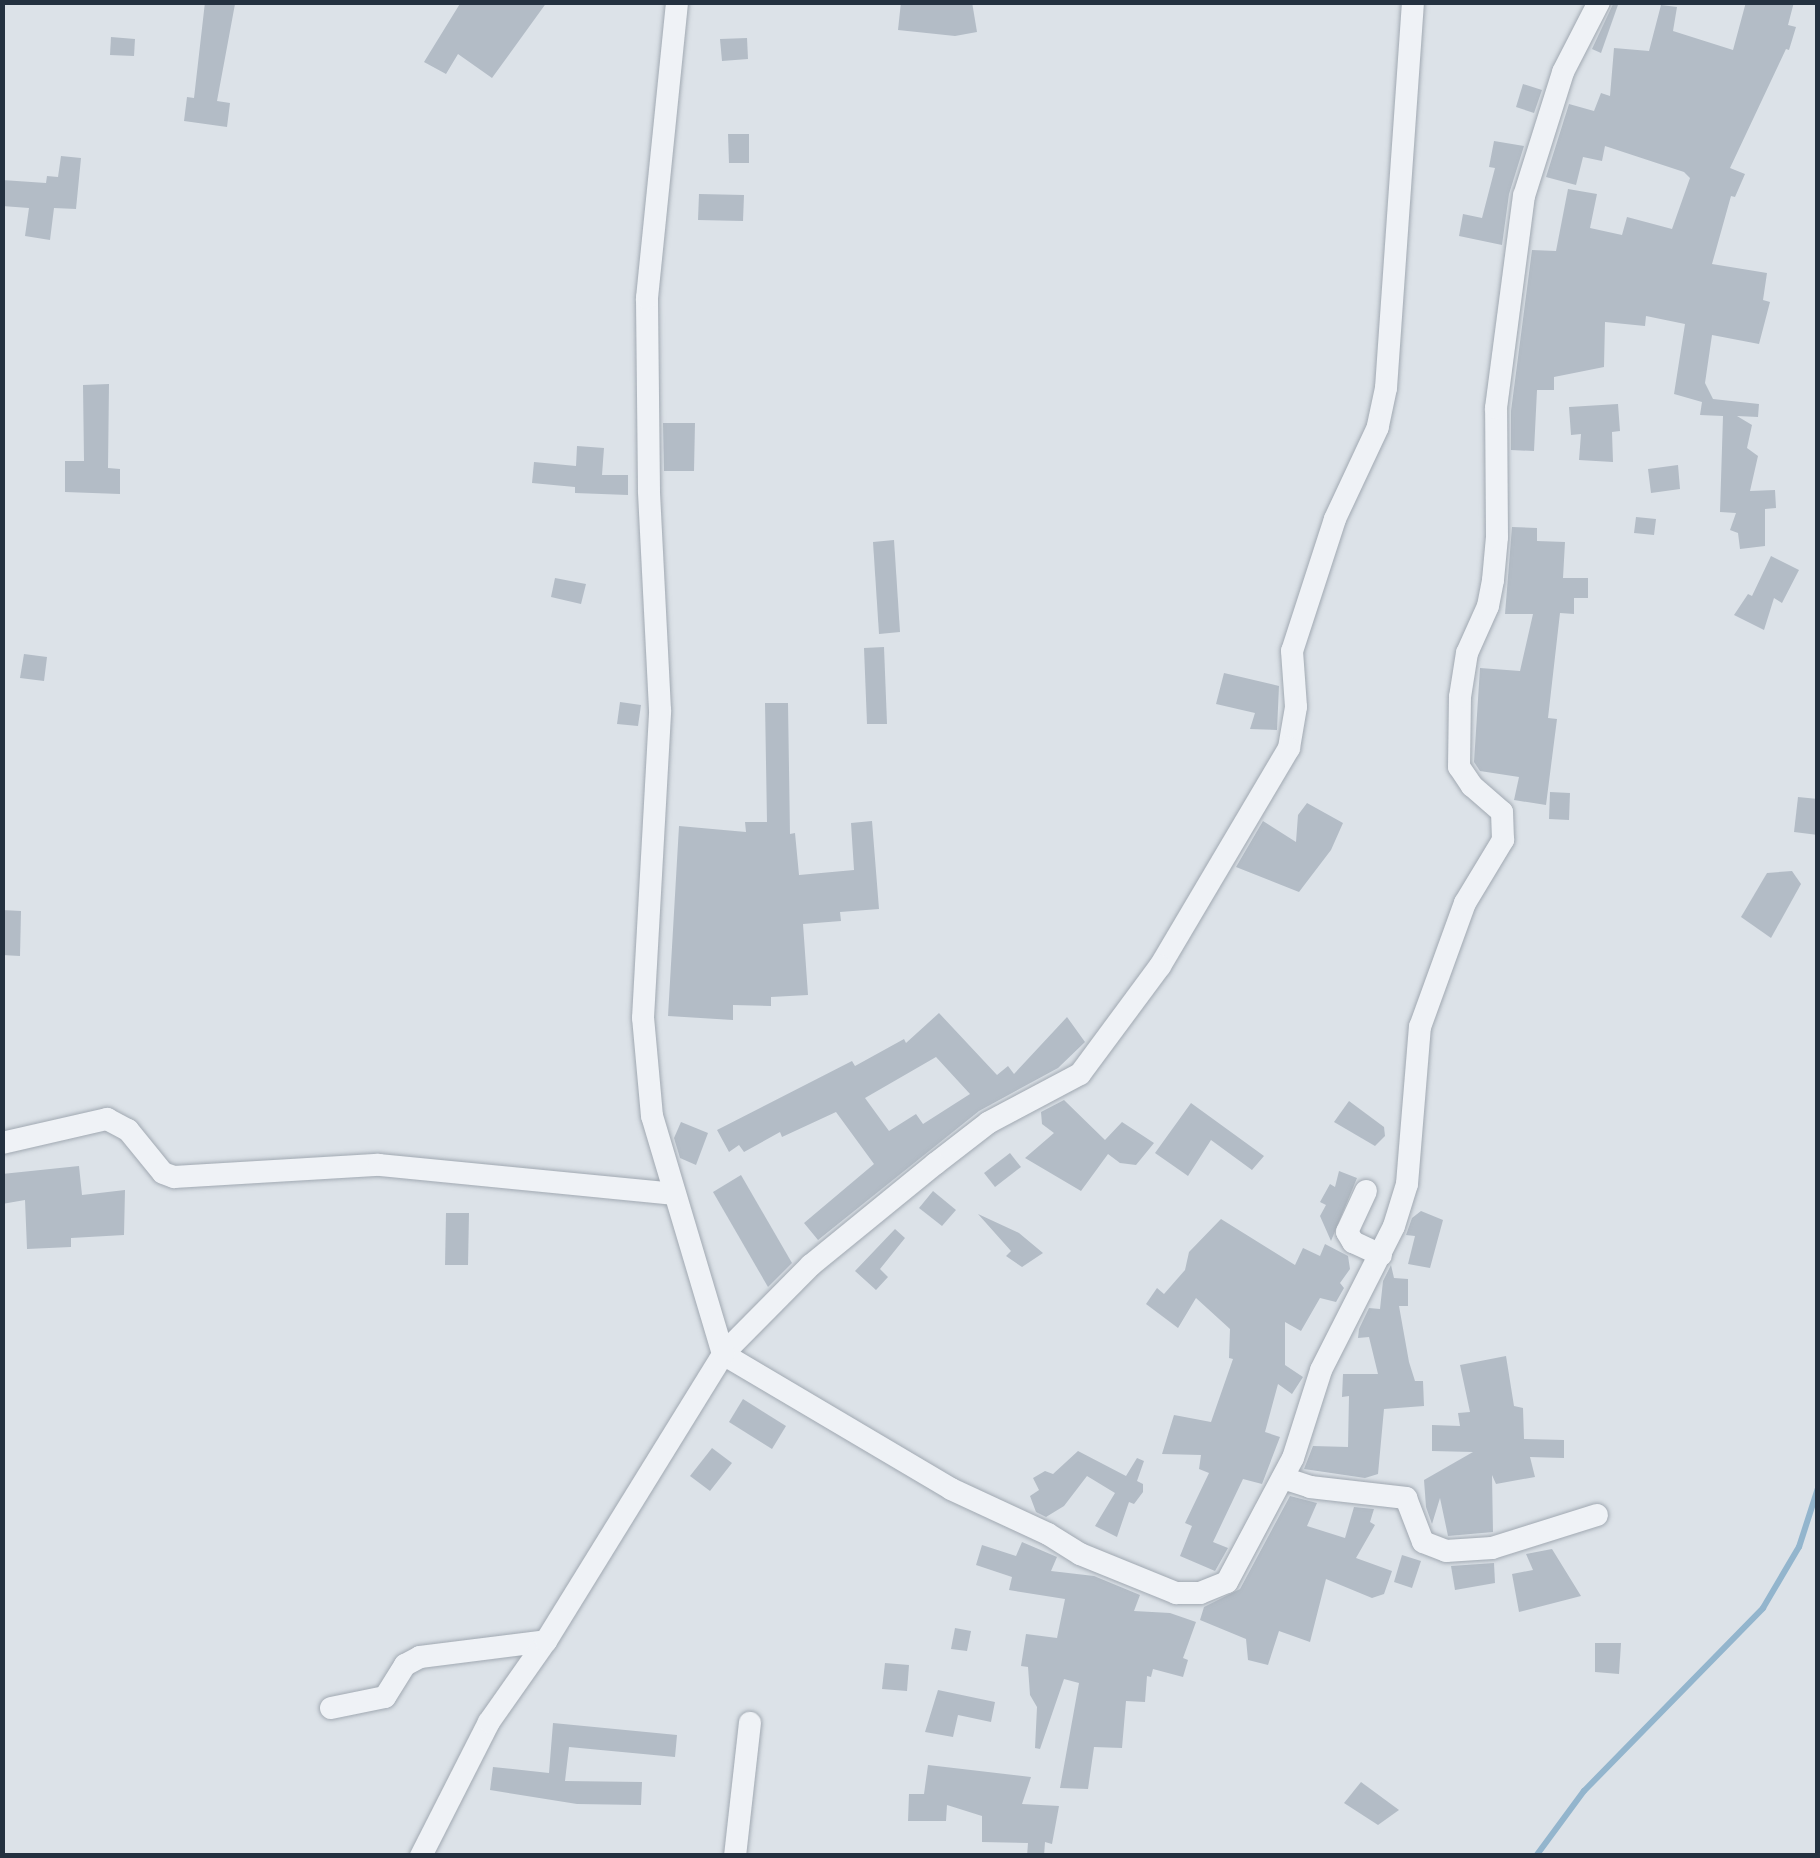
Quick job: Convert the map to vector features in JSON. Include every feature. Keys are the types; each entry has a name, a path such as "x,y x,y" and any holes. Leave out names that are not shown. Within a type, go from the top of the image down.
{"street":[{"path":"677,2 647,298 649,491 660,710 643,1018 652,1116 723,1354 952,1489 1118,1572 1176,1593 1200,1593 1228,1582 1283,1478 1321,1370 1381,1255 1407,1184 1420,1027 1466,903 1503,840 1502,812 1472,786 1459,766 1460,697 1467,654 1488,606 1493,580 1497,537 1496,408 1524,196 1556,89 1599,2"},
{"path":"421,1856 489,1722 546,1640 723,1354 811,1265 935,1164 988,1123 1080,1074 1160,966 1289,748 1296,707 1292,652 1326,542 1378,427 1386,388 1412,2"},
{"path":"2,1142 107,1119 128,1130 163,1174 174,1177 379,1165 675,1194"},
{"path":"1366,1191 1348,1232 1353,1242 1381,1255"},
{"path":"1283,1478 1310,1487 1406,1498 1423,1542 1446,1551 1492,1548 1597,1515"},
{"path":"331,1708 385,1697 405,1665 420,1657 546,1640"},
{"path":"735,1856 750,1724"}],"building":[{"path":"205,2 235,4 217,101 230,103 227,127 184,121 187,97 194,98"},
{"path":"461,2 547,2 492,78 458,54 446,74 424,62"},
{"path":"901,2 972,2 977,32 955,36 898,30"},
{"path":"1614,2 1619,2 1601,53 1592,49"},
{"path":"1746,2 1794,2 1788,25 1796,27 1789,50 1786,49 1730,168 1745,174 1735,197 1731,196 1712,264 1767,273 1763,300 1770,302 1759,344 1712,335 1705,383 1713,399 1759,404 1758,417 1737,416 1752,425 1747,448 1758,456 1750,491 1775,490 1776,508 1765,509 1765,546 1740,549 1738,533 1730,530 1736,513 1720,512 1723,416 1700,415 1702,402 1674,394 1685,324 1646,316 1645,326 1605,322 1604,367 1554,377 1554,390 1537,390 1534,451 1511,450 1511,411 1532,250 1556,251 1568,189 1597,194 1590,228 1622,235 1627,217 1672,229 1690,178 1684,172 1605,146 1602,161 1583,157 1576,185 1546,177 1569,104 1594,111 1601,93 1610,96 1614,48 1649,51 1661,5 1677,7 1673,31 1733,50"},
{"path":"111,37 135,39 134,56 110,55"},
{"path":"747,38 748,59 722,61 720,39"},
{"path":"1523,84 1542,90 1534,113 1516,107"},
{"path":"728,134 749,134 749,163 729,163"},
{"path":"1494,141 1524,146 1509,194 1502,245 1459,236 1463,214 1482,218 1495,168 1489,167"},
{"path":"61,156 81,158 76,209 54,208 50,240 25,236 29,208 2,206 2,180 46,183 47,176 58,177"},
{"path":"699,194 744,195 743,221 698,220"},
{"path":"109,384 108,468 120,469 120,494 65,492 65,461 84,461 83,385"},
{"path":"1618,404 1620,431 1612,432 1613,462 1579,460 1581,434 1571,435 1569,407"},
{"path":"663,423 695,423 694,471 664,471"},
{"path":"577,446 604,448 602,475 628,475 628,495 575,493 575,487 532,483 534,462 576,466"},
{"path":"1678,465 1680,489 1651,493 1648,469"},
{"path":"1636,517 1656,519 1654,535 1634,533"},
{"path":"1512,527 1537,528 1537,541 1565,542 1563,578 1588,578 1588,598 1574,598 1574,614 1560,613 1548,718 1557,719 1546,805 1514,800 1519,777 1480,771 1474,762 1480,668 1520,671 1533,614 1505,614"},
{"path":"894,540 900,632 879,634 873,542"},
{"path":"1771,556 1799,570 1782,603 1774,598 1764,630 1734,615 1748,594 1752,596"},
{"path":"555,578 586,584 581,604 551,597"},
{"path":"884,647 887,724 867,724 864,648"},
{"path":"24,654 47,657 44,681 20,678"},
{"path":"1224,673 1279,686 1277,730 1250,729 1255,713 1216,704"},
{"path":"620,702 641,705 638,726 617,724"},
{"path":"765,703 788,703 790,834 795,833 799,875 854,870 851,823 872,821 879,909 840,912 841,921 803,924 808,995 771,997 771,1006 733,1005 733,1020 668,1016 679,826 746,832 745,822 767,822"},
{"path":"1550,792 1570,793 1569,820 1549,819"},
{"path":"1798,797 1818,799 1818,835 1794,832"},
{"path":"1307,803 1343,823 1331,850 1299,892 1236,867 1263,821 1296,842 1298,815"},
{"path":"1792,871 1801,884 1771,938 1741,917 1767,873"},
{"path":"2,910 21,911 20,956 2,955"},
{"path":"939,1013 997,1075 1008,1066 1014,1074 1067,1017 1085,1042 1058,1068 979,1111 818,1240 804,1223 874,1164 836,1112 782,1137 780,1132 744,1152 739,1145 729,1152 717,1130 852,1061 855,1066 904,1039 906,1043","holes":["936,1057 970,1094 923,1124 916,1114 889,1131 865,1098"]},
{"path":"1064,1100 1105,1140 1122,1122 1154,1143 1136,1165 1120,1163 1108,1154 1081,1191 1025,1158 1054,1133 1042,1124 1041,1112"},
{"path":"1349,1101 1384,1127 1385,1136 1375,1146 1334,1122"},
{"path":"1191,1103 1264,1156 1252,1170 1211,1140 1188,1176 1155,1153"},
{"path":"681,1122 708,1133 696,1165 680,1158 674,1138"},
{"path":"1010,1153 1021,1167 995,1187 984,1173"},
{"path":"79,1166 82,1195 125,1190 124,1235 71,1238 71,1247 27,1249 25,1200 2,1204 2,1174"},
{"path":"1339,1171 1357,1178 1331,1241 1320,1216 1326,1205 1320,1202 1330,1184 1335,1187"},
{"path":"741,1175 792,1263 768,1287 713,1192"},
{"path":"933,1191 956,1210 942,1226 919,1208"},
{"path":"1421,1211 1443,1220 1430,1268 1408,1264 1415,1236 1406,1235 1412,1218"},
{"path":"446,1213 469,1213 468,1265 445,1265"},
{"path":"978,1214 1019,1233 1043,1253 1022,1267 1006,1256 1011,1251"},
{"path":"1221,1219 1295,1265 1303,1248 1320,1256 1325,1244 1348,1256 1350,1269 1340,1283 1344,1288 1336,1302 1320,1298 1301,1331 1285,1322 1285,1365 1303,1377 1292,1394 1278,1384 1265,1432 1280,1437 1262,1484 1243,1479 1213,1542 1228,1548 1215,1571 1180,1556 1192,1526 1185,1523 1209,1473 1199,1469 1201,1455 1162,1454 1174,1415 1211,1422 1233,1359 1229,1358 1230,1329 1196,1298 1178,1328 1146,1304 1157,1288 1164,1294 1185,1270 1189,1252"},
{"path":"895,1229 905,1238 880,1269 888,1277 876,1290 855,1271"},
{"path":"1391,1265 1394,1278 1408,1279 1408,1306 1399,1306 1415,1381 1423,1381 1424,1406 1384,1409 1378,1474 1365,1478 1304,1469 1313,1446 1348,1447 1349,1396 1342,1397 1343,1374 1378,1374 1369,1337 1358,1338 1359,1329 1369,1308 1380,1309 1383,1281"},
{"path":"1506,1356 1514,1406 1523,1408 1524,1439 1564,1440 1564,1458 1530,1457 1535,1477 1496,1484 1492,1475 1493,1532 1448,1536 1440,1498 1432,1524 1424,1480 1473,1452 1432,1451 1432,1425 1460,1426 1458,1413 1470,1412 1460,1365"},
{"path":"743,1399 786,1426 772,1449 729,1422"},
{"path":"712,1448 732,1463 710,1491 690,1476"},
{"path":"1078,1451 1126,1476 1137,1458 1144,1461 1137,1481 1143,1484 1143,1492 1134,1504 1129,1502 1117,1537 1095,1526 1115,1493 1087,1476 1064,1506 1046,1517 1036,1512 1030,1496 1039,1490 1033,1478 1045,1471 1053,1474"},
{"path":"1290,1496 1317,1503 1307,1526 1345,1538 1354,1507 1374,1509 1370,1522 1375,1525 1356,1558 1392,1571 1384,1594 1372,1598 1326,1579 1310,1642 1279,1631 1268,1665 1248,1660 1246,1639 1200,1620 1204,1607 1240,1589"},
{"path":"1022,1542 1057,1557 1051,1571 1094,1576 1140,1595 1134,1611 1170,1613 1196,1622 1183,1658 1188,1660 1183,1677 1153,1669 1151,1677 1147,1676 1145,1702 1126,1701 1122,1748 1094,1747 1088,1789 1060,1788 1079,1683 1064,1679 1040,1749 1035,1748 1037,1707 1030,1695 1028,1667 1021,1666 1026,1634 1057,1638 1065,1599 1009,1590 1012,1577 976,1565 982,1545 1016,1556"},
{"path":"1552,1549 1581,1596 1519,1612 1512,1574 1533,1570 1526,1554"},
{"path":"1402,1555 1421,1561 1412,1588 1394,1582"},
{"path":"1494,1563 1495,1583 1455,1590 1451,1566"},
{"path":"955,1628 971,1631 967,1651 951,1649"},
{"path":"1595,1643 1621,1643 1619,1674 1595,1672"},
{"path":"885,1663 909,1665 907,1691 882,1689"},
{"path":"938,1690 995,1702 991,1722 958,1715 953,1737 925,1732"},
{"path":"553,1723 677,1735 675,1757 569,1747 565,1781 642,1782 641,1805 577,1804 490,1790 493,1767 549,1773"},
{"path":"928,1765 1031,1777 1022,1804 1059,1806 1052,1844 1045,1842 1044,1856 1027,1856 1028,1843 982,1842 982,1816 947,1805 946,1821 908,1821 909,1794 924,1794"},
{"path":"1361,1782 1399,1810 1378,1825 1344,1803"}],"waterway":[{"path":"1536,1856 1584,1791 1763,1608 1799,1547 1818,1488"}]}
